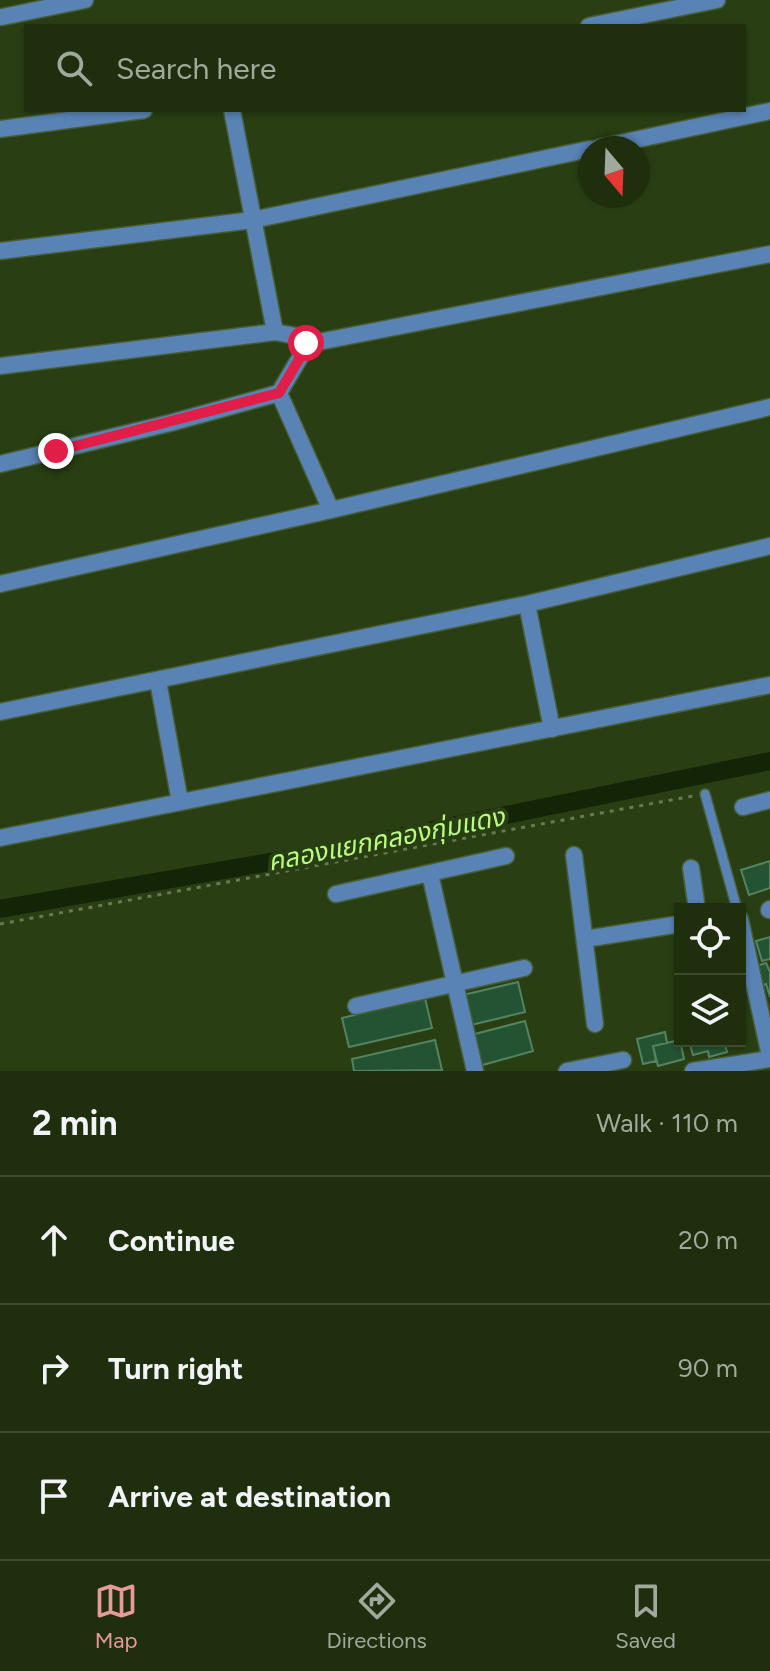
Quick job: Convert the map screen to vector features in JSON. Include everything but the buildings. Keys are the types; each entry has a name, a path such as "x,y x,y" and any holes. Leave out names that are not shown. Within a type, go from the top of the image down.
{"street":[{"path":"2,17 85,0"},
{"path":"599,24 717,0"},
{"path":"650,137 770,111"},
{"path":"0,129 129,112"},
{"path":"232,112 275,332"},
{"path":"0,251 253,220 578,152"},
{"path":"0,366 275,332 296,336 308,344 770,254"},
{"path":"0,464 279,393 308,344"},
{"path":"279,393 331,510"},
{"path":"0,584 770,407"},
{"path":"0,712 527,604 770,546"},
{"path":"527,604 552,729"},
{"path":"158,681 180,802"},
{"path":"0,838 770,685"},
{"path":"743,807 770,800"},
{"path":"574,855 595,1024"},
{"path":"336,894 506,856"},
{"path":"691,868 696,903"},
{"path":"430,874 475,1071"},
{"path":"585,939 674,925"},
{"path":"693,1071 770,1058 746,947"},
{"path":"356,1006 524,968"},
{"path":"567,1071 623,1060"}],"lane":[{"path":"705,794 735,903"}],"path":[{"path":"0,924 705,794"}],"waterway":[{"name":"คลองแยกคลองกุ่มแดง","path":"0,909 316,854 770,761"}],"route":[{"path":"56,451 279,393 306,343"}]}
